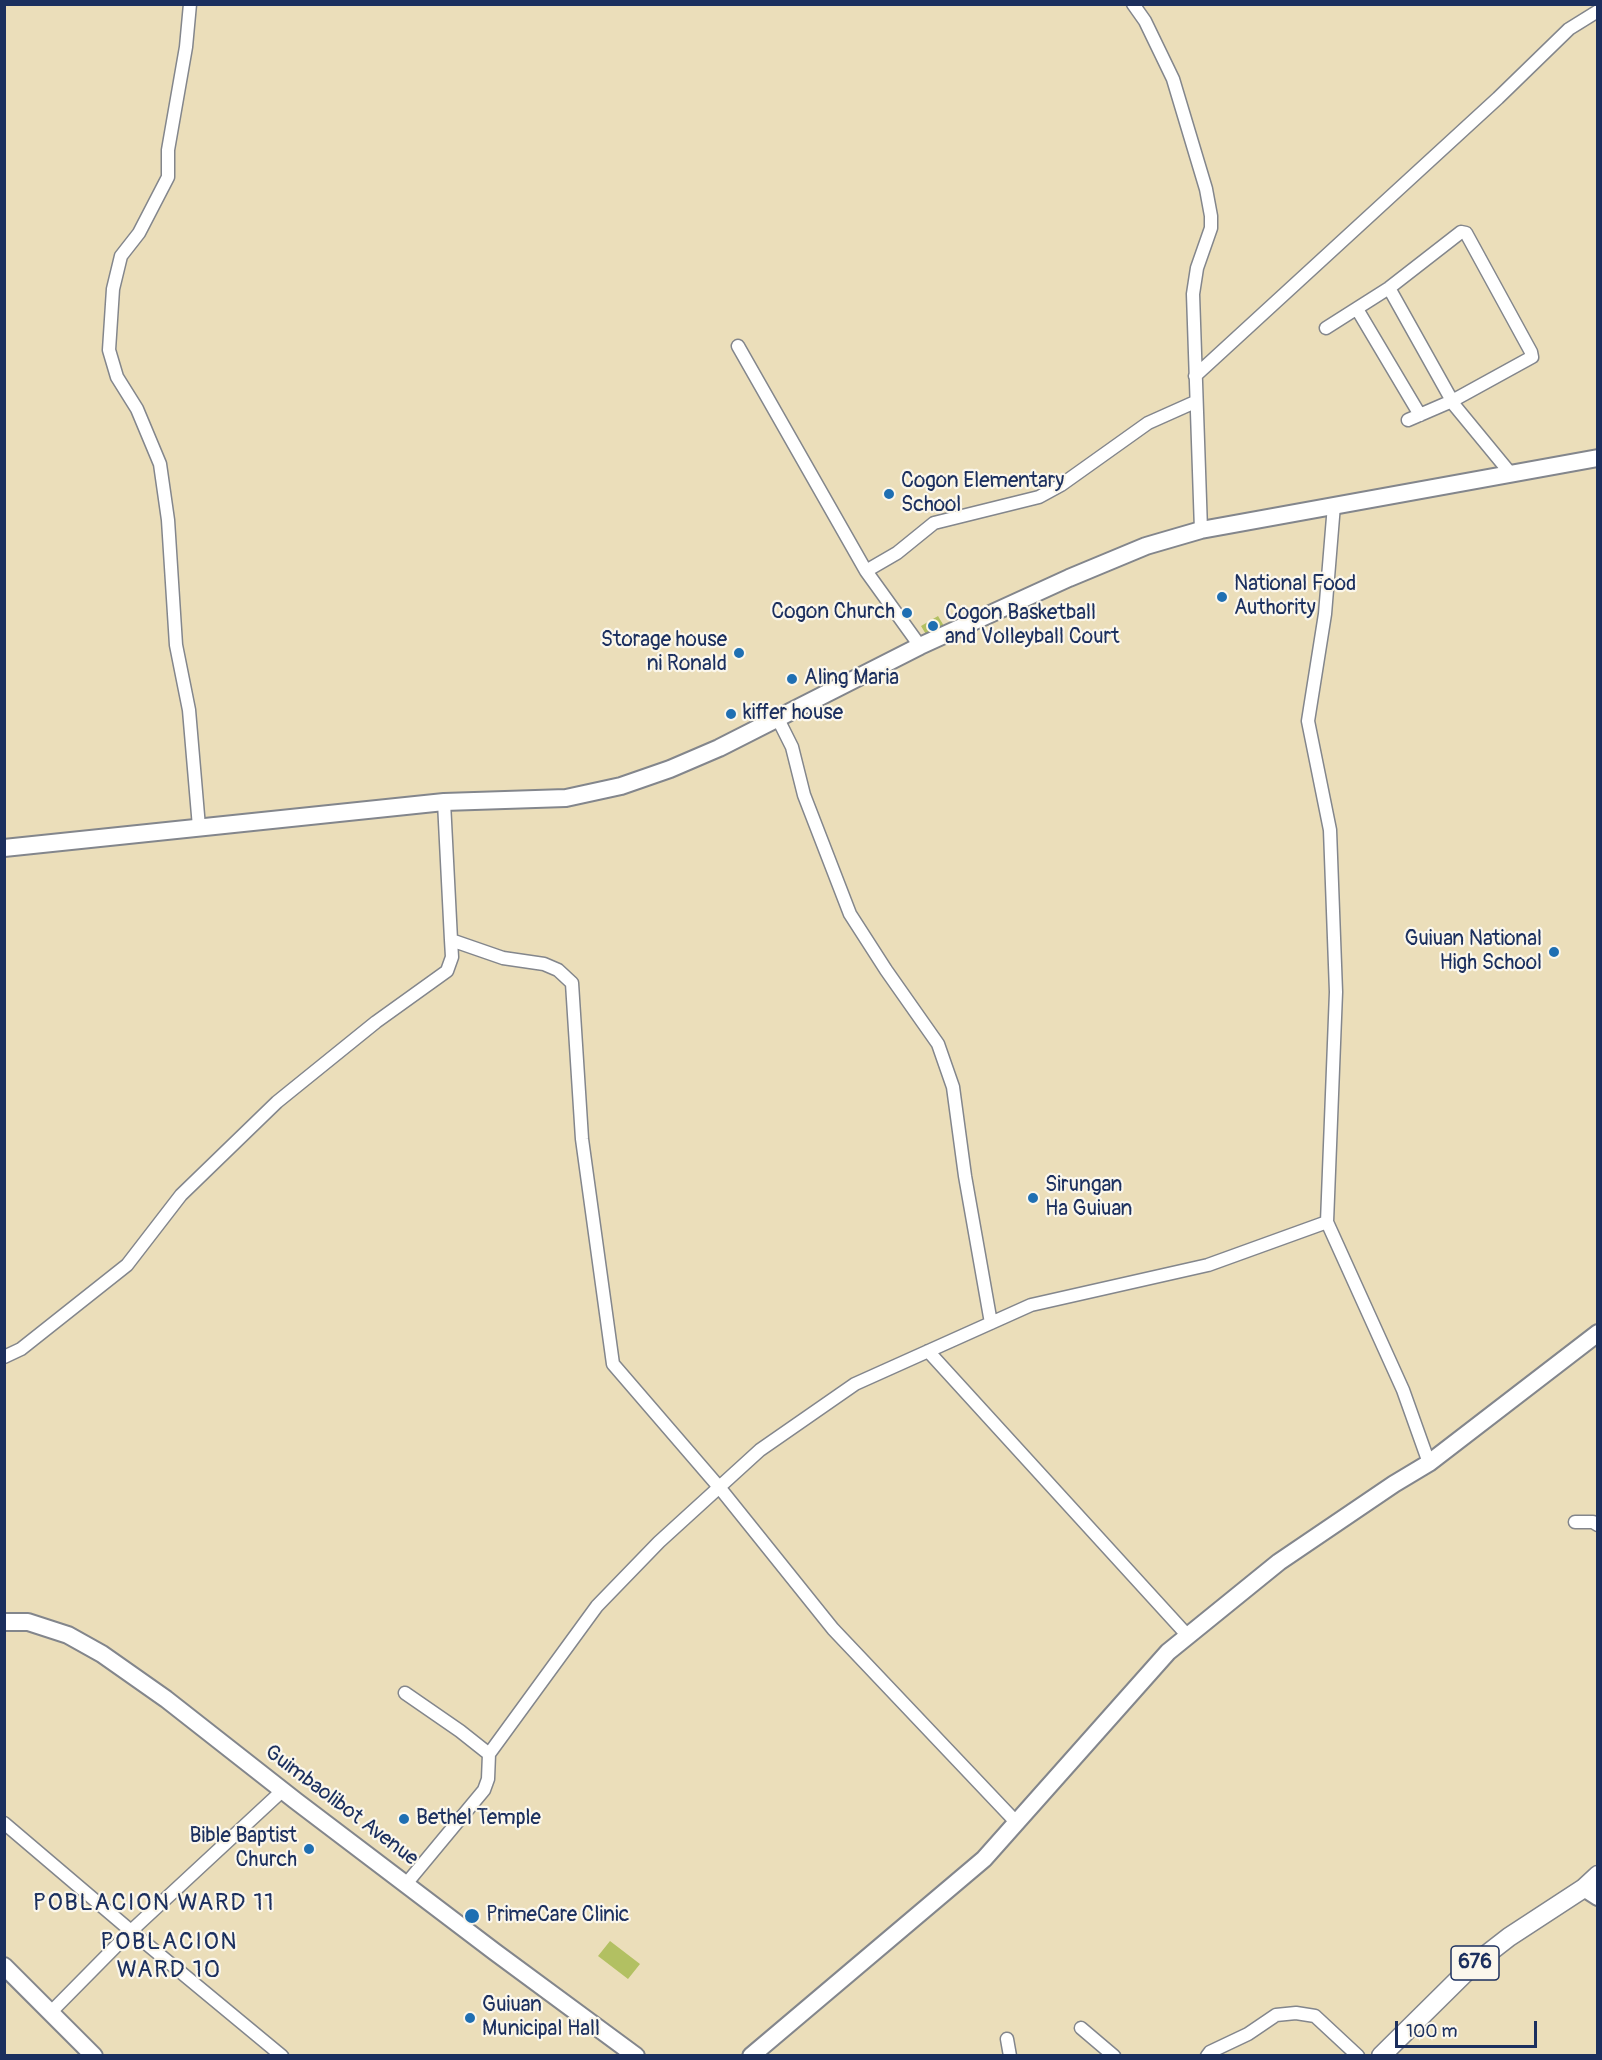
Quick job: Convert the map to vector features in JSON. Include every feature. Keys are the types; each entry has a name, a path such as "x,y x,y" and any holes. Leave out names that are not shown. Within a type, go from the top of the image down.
{"main road":[{"name":"676","path":"1381,2055 1473,1965 1509,1938 1593,1887"}],"street":[{"path":"190,4 186,47 168,150 168,177 139,233 121,256 113,289 109,350 117,377 137,410 160,464 168,520 176,645 189,710 199,827"},
{"path":"1133,4 1145,21 1173,79 1206,189 1211,216 1211,228 1197,268 1192,294 1201,530"},
{"path":"1195,376 1498,98 1569,29 1598,11"},
{"path":"1326,328 1389,288 1461,232 1466,233 1532,352 1532,357 1452,401 1408,420"},
{"path":"1389,288 1452,401 1511,474"},
{"path":"1357,309 1420,416"},
{"path":"738,346 866,571 920,646"},
{"path":"866,571 897,553 934,523 1039,496 1061,485 1148,423 1195,402"},
{"path":"4,848 444,802 566,798 621,786 670,769 778,719 920,646 1135,550 1201,530 1598,458"},
{"path":"1334,505 1324,614 1308,721 1330,830 1336,992 1327,1222 1402,1390 1430,1462"},
{"path":"778,719 792,747 804,795 850,914 938,1044 953,1087 965,1176 991,1323"},
{"path":"4,1357 21,1349 127,1264 181,1195 277,1102 376,1022 447,971 452,957 444,802"},
{"path":"451,940 503,958 544,964 558,970 572,983 582,1139 613,1364 719,1486 833,1629 1016,1822"},
{"path":"452,957 468,947"},
{"path":"406,1884 484,1790 488,1779 489,1754 597,1606 659,1542 760,1450 855,1384 1030,1305 1208,1266 1327,1222"},
{"path":"751,2055 984,1859 1168,1652 1279,1562 1430,1462 1598,1332"},
{"path":"928,1351 1188,1636"},
{"path":"1575,1522 1593,1522 1598,1525"},
{"name":"Guimbaolibot Avenue","path":"4,1622 28,1622 68,1635 102,1654 166,1700 495,1952 636,2055"},
{"path":"405,1693 489,1754"},
{"path":"51,2013 131,1931 282,1791"},
{"path":"4,1823 282,2055"},
{"path":"4,1966 94,2055"},
{"path":"1207,2055 1248,2034 1276,2014 1296,2013 1315,2016 1358,2055"},
{"path":"1081,2028 1107,2054"},
{"path":"1007,2039 1010,2055"}],"green space":[{"name":"Cogon Basketball and Volleyball Court","path":"938,616 944,626 927,636 921,626"},
{"path":"610,1941 640,1964 628,1979 598,1956"}],"place":[{"name":"Cogon Elementary School","path":"889,494"},
{"name":"National Food Authority","path":"1222,597"},
{"name":"Cogon Church","path":"907,613"},
{"name":"Cogon Basketball and Volleyball Court","path":"933,626"},
{"name":"Storage house ni Ronald","path":"739,653"},
{"name":"Aling Maria","path":"792,679"},
{"name":"kiffer house","path":"731,714"},
{"name":"Guiuan National High School","path":"1554,952"},
{"name":"Sirungan Ha Guiuan","path":"1033,1198"},
{"name":"Bethel Temple","path":"404,1819"},
{"name":"Bible Baptist Church","path":"309,1849"},
{"name":"PrimeCare Clinic","path":"472,1916"},
{"name":"Guiuan Municipal Hall","path":"470,2018"}],"district":[{"name":"POBLACION WARD 11","path":"154,1904"},
{"name":"POBLACION WARD 10","path":"169,1957"}]}
